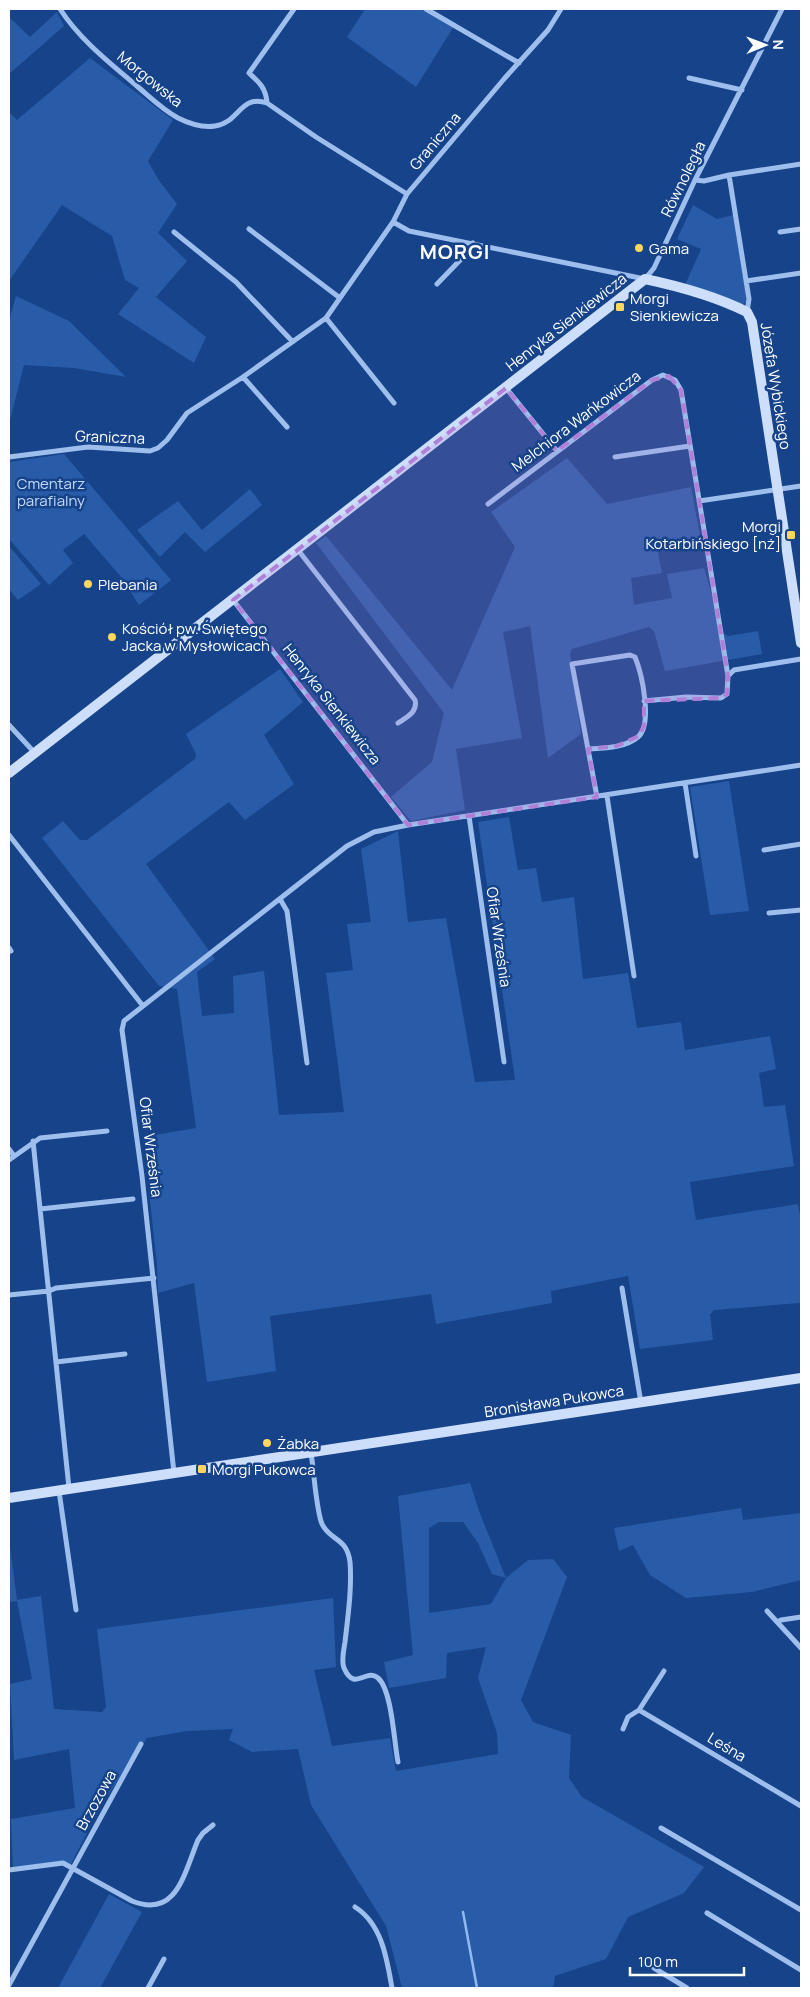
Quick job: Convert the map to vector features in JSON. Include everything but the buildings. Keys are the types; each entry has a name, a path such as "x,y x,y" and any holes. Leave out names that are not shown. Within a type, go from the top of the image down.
{"street":[{"name":"Morgowska","path":"60,9 80,36 111,64 161,106 185,121 194,125 217,126 230,120 248,102 258,100 267,102"},
{"path":"294,9 249,73 263,86 267,95 267,102 316,137 407,194"},
{"path":"426,9 519,62"},
{"name":"Graniczna","path":"9,457 88,447 150,451 158,448 167,440 187,413 244,377 326,318 393,222 407,194 548,30 561,9"},
{"name":"Równoległa","path":"646,279 654,268 695,180 782,9"},
{"path":"690,78 742,90"},
{"path":"695,180 704,181 729,175 801,164"},
{"name":"Józefa Wybickiego","path":"729,175 749,300 747,312 752,322 801,643"},
{"name":"Józefa Wybickiego","path":"393,222 409,231 665,283 747,312"},
{"path":"249,229 340,298"},
{"path":"780,232 801,230"},
{"path":"174,232 236,282 292,341"},
{"path":"437,284 467,253 473,243"},
{"path":"746,281 801,273"},
{"name":"Henryka Sienkiewicza","path":"9,773 646,279"},
{"path":"326,318 394,403"},
{"name":"Melchiora Wańkowicza","path":"488,504 652,380 663,375 675,380 681,390 728,676"},
{"path":"244,377 287,426"},
{"name":"Henryka Sienkiewicza","path":"506,388 557,451"},
{"path":"615,457 690,446"},
{"path":"700,501 801,486"},
{"path":"298,550 415,700 417,706 415,710 398,723"},
{"name":"Henryka Sienkiewicza","path":"233,600 408,825"},
{"path":"588,749 617,746 628,743 639,736 644,726 646,712 635,657 630,655 572,664 588,749 598,797"},
{"path":"644,701 686,697 722,698 727,694 728,676 734,670 801,659"},
{"path":"9,725 34,752"},
{"name":"Ofiar Września","path":"174,1473 154,1278 135,1119 122,1030 124,1021 347,846 374,832 408,825 801,765"},
{"path":"685,783 696,856"},
{"path":"607,796 634,976"},
{"name":"Ofiar Września","path":"469,816 504,1062"},
{"path":"9,835 143,1006"},
{"path":"764,850 801,844"},
{"path":"280,899 287,911 307,1063"},
{"path":"769,913 801,910"},
{"path":"9,1160 33,1141 40,1138 107,1131"},
{"path":"33,1141 56,1362 64,1490 76,1610"},
{"path":"9,1148 14,1156"},
{"path":"40,1209 133,1199"},
{"path":"9,1295 154,1278"},
{"path":"622,1288 641,1403"},
{"path":"56,1362 125,1354"},
{"name":"Bronisława Pukowca","path":"9,1498 801,1378"},
{"path":"311,1453 321,1520 327,1532 342,1543 348,1552 349,1601 343,1665 349,1678 353,1680 375,1676 386,1689 398,1762"},
{"path":"767,1611 801,1648"},
{"path":"777,1622 801,1617"},
{"path":"623,1729 628,1718 639,1710 664,1671"},
{"name":"Leśna","path":"639,1710 801,1806"},
{"name":"Brzozowa","path":"9,1985 141,1744"},
{"path":"9,1870 63,1863 132,1901 144,1906 161,1905 170,1899 176,1891 198,1840 203,1833 214,1825"},
{"path":"661,1828 801,1910"},
{"path":"355,1907 362,1912 376,1931 382,1944 387,1958 392,1988"},
{"path":"707,1913 801,1970"},
{"path":"148,1988 164,1959"},
{"path":"654,1968 687,1988"}],"highlighted area":[{"path":"669,376 681,390 728,676 727,694 721,698 644,701 644,726 639,736 617,746 588,749 597,797 408,825 233,600 506,388 557,451 652,380"}],"green space":[{"path":"365,9 431,9 456,23 416,87 347,37"},
{"path":"57,12 64,26 9,74 9,17 30,37"},
{"path":"90,58 173,120 148,161 158,179 177,204 158,233 187,261 156,297 206,337 194,363 118,314 139,288 125,280 112,236 62,205 9,281 9,112 17,120"},
{"path":"693,205 717,219 733,215 747,301 742,305 685,285 701,249 677,239"},
{"path":"16,296 69,321 126,377 74,368 24,365 9,424 9,321"},
{"name":"Cmentarz parafialny","path":"64,454 171,580 139,605 121,577 84,534 63,550 73,563 49,585 9,539 9,462"},
{"path":"567,458 607,504 691,487 701,541 657,548 662,573 631,578 634,605 672,598 667,574 704,568 723,633 728,636 758,631 762,654 665,671 654,631 649,627 572,649 570,654 581,734 548,758 530,626 503,632 522,738 456,749 465,810 411,821 391,797 432,762 444,713 316,543 326,536 452,690 515,547 491,512"},
{"path":"250,489 262,505 205,552 185,532 160,557 137,530 178,501 202,530"},
{"path":"9,546 41,584 18,600 9,589"},
{"path":"280,669 303,702 264,735 294,784 245,820 229,802 146,864 215,959 197,972 202,1016 234,1013 233,976 264,971 279,1115 344,1112 326,973 353,970 347,924 371,922 361,849 398,831 408,922 446,918 475,1082 515,1080 478,822 509,817 518,870 536,868 542,902 574,897 583,979 628,973 637,1028 681,1022 685,1050 770,1036 776,1069 759,1073 764,1107 785,1105 794,1166 690,1182 696,1220 798,1204 801,1221 801,1304 714,1310 710,1315 713,1340 640,1349 628,1276 551,1291 552,1303 436,1324 431,1294 270,1316 276,1371 207,1382 194,1283 158,1293 157,1265 143,1137 196,1128 177,989 159,986 42,838 63,821 80,840 87,840 195,759 196,754 186,734"},
{"path":"729,781 749,911 710,915 690,787"},
{"path":"470,1483 479,1511 506,1578 528,1560 553,1559 567,1577 521,1700 533,1722 571,1735 569,1778 582,1797 704,1867 684,1893 628,1917 606,1959 555,1976 553,1988 402,1988 386,1926 311,1805 298,1749 252,1752 229,1740 233,1729 187,1731 147,1738 102,1804 71,1864 13,1870 11,1819 75,1808 69,1749 14,1760 10,1684 32,1679 17,1601 9,1602 9,1539 17,1600 41,1596 54,1709 102,1712 106,1707 97,1629 333,1598 336,1667 314,1670 332,1746 390,1738 396,1771 498,1754 497,1733 478,1678 486,1647 447,1653 446,1678 389,1688 384,1662 413,1655 398,1496","holes":["439,1522 463,1522 478,1543 492,1574 506,1578 491,1604 429,1613 429,1528"]},
{"path":"741,1508 743,1520 801,1513 801,1580 752,1592 686,1598 650,1575 633,1545 619,1551 614,1528"},
{"path":"109,1894 142,1912 100,1988 58,1988"}],"waterway":[{"path":"463,1912 477,1988"}],"place":[{"name":"Gama","path":"639,248"},
{"name":"Morgi Sienkiewicza","path":"620,307"},
{"name":"Morgi Kotarbińskiego [nż]","path":"791,535"},
{"name":"Plebania","path":"88,584"},
{"name":"Kościół pw. Świętego Jacka w Mysłowicach","path":"112,637"},
{"name":"Żabka","path":"267,1443"},
{"name":"Morgi Pukowca","path":"202,1469"}],"district":[{"name":"MORGI","path":"455,251"}]}
